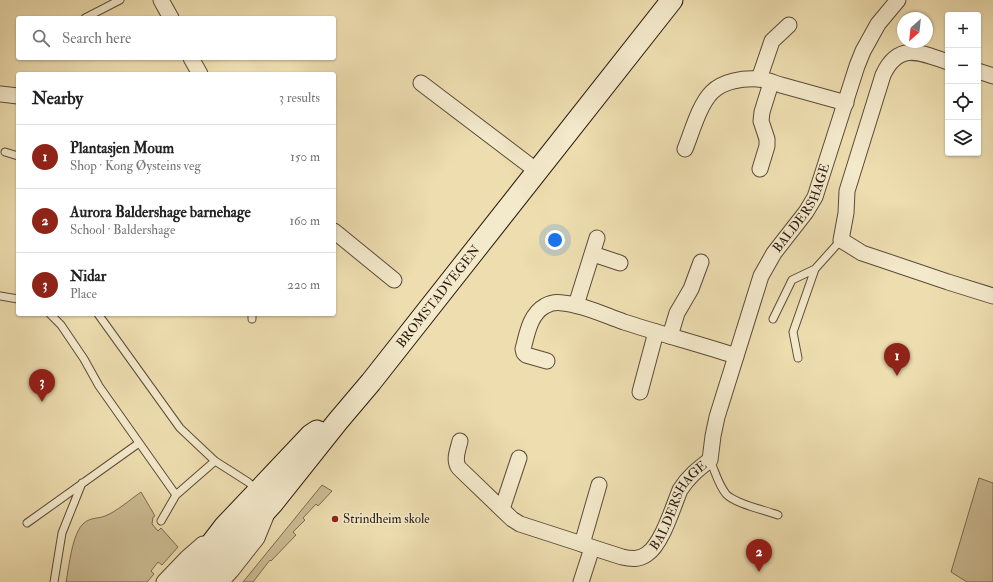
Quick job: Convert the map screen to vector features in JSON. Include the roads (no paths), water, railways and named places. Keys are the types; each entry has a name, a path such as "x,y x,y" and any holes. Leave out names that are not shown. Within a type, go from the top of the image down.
{"main road":[{"name":"BROMSTADVEGEN","path":"200,582 312,434 338,420 371,382 672,0"},
{"name":"BROMSTADVEGEN","path":"182,582 224,527 265,497"}],"street":[{"path":"161,0 170,16"},
{"name":"BALDERSHAGE","path":"460,441 456,454 456,464 512,519 520,524 631,559 648,554 659,540 680,490 690,476 710,460 717,418 761,276 774,253 806,212 815,196 863,51 878,24 898,0"},
{"path":"760,169 767,146 767,139 761,121 765,81 772,41 789,26"},
{"path":"945,61 914,52 897,56 887,66 847,191 846,213 841,240 862,253 993,296"},
{"path":"192,60 199,72"},
{"path":"981,72 993,76"},
{"path":"685,150 700,110 713,91 721,85 743,79 765,81 846,102"},
{"path":"421,83 537,171"},
{"path":"0,94 16,96"},
{"path":"336,233 394,280"},
{"path":"576,305 597,238"},
{"path":"593,254 620,263"},
{"path":"640,392 663,334 691,289 701,262"},
{"path":"547,361 526,355 524,353 524,348 532,321 538,312 545,306 552,303 561,302 576,305 663,334 736,356"},
{"path":"502,509 519,458"},
{"path":"581,582 599,485"},
{"name":"BROMSTADVEGEN","path":"220,582 236,565 256,538 265,497"},
{"name":"BROMSTADVEGEN","path":"164,582 187,558 224,527"}],"lane":[{"path":"89,16 120,0"},
{"path":"5,152 16,155"},
{"path":"798,358 793,332 815,270 841,240"},
{"path":"773,319 792,280 815,270"},
{"path":"0,296 16,299"},
{"path":"52,316 61,325 84,359 99,386 176,495"},
{"path":"99,316 180,428 215,461 248,482 265,497"},
{"path":"27,523 139,443"},
{"path":"710,460 720,485 727,495 737,501 778,515"},
{"path":"161,521 176,495 215,461"},
{"path":"54,582 62,533 82,483"}],"place":[{"name":"Plantasjen Moum","path":"897,376"},
{"name":"Nidar","path":"42,402"},
{"name":"Strindheim skole","path":"335,519"},
{"name":"Aurora Baldershage barnehage","path":"759,572"}]}
